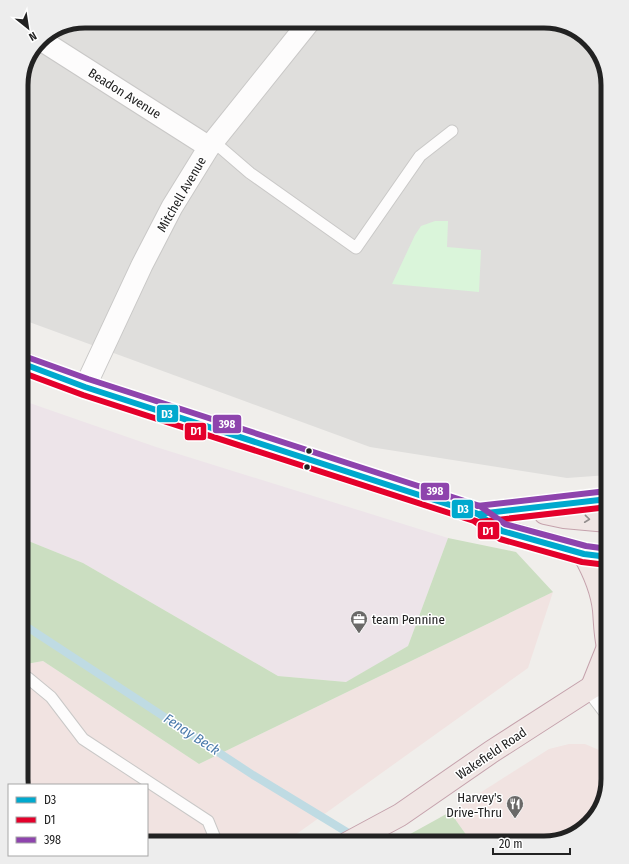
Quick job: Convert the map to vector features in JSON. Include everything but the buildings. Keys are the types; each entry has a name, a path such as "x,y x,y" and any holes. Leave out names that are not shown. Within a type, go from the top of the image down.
{"highway":[{"path":"28,366 85,387 478,514 502,531 584,554 601,556"},
{"path":"478,514 601,500"},
{"path":"521,508 564,517 601,520"},
{"path":"584,554 593,570 601,598"},
{"name":"Wakefield Road","path":"361,836 400,815 491,752 600,684"}],"street":[{"name":"Mitchell Avenue","path":"85,387 142,265 172,207 212,144 304,28"},
{"name":"Beadon Avenue","path":"48,44 212,144"}],"lane":[{"path":"212,144 250,173 356,248 420,156 452,131"},
{"path":"28,678 51,697 83,739 208,821 214,836"}],"shaded area":[{"path":"78,28 547,28 562,31 579,40 589,50 597,63 601,78 601,476 567,478 370,447 28,322 28,82 30,70 40,50 42,48 48,48 48,42 57,36"},
{"path":"28,402 156,447 448,538 408,646 347,682 278,676 83,563 28,541"},
{"path":"553,592 528,668 294,836 148,836 148,784 28,784 28,664 43,661 199,764"},
{"path":"569,744 585,744 601,752 601,786 597,801 589,814 579,824 566,832 551,836 467,836 450,812 549,749"}],"green space":[{"path":"435,221 448,221 447,247 481,250 479,292 392,284 415,235 421,226"},
{"path":"448,538 516,552 553,592 199,764 43,661 28,664 28,541 83,563 278,676 346,682 408,646"},
{"path":"450,812 467,836 407,836"}],"waterway":[{"name":"Fenay Beck","path":"28,628 253,775 353,836"}],"transit line":[{"name":"398","path":"28,357 88,379 480,506 505,524 586,546 601,548"},
{"name":"D3","path":"28,366 85,387 478,514 502,531 584,554 601,556"},
{"name":"D1","path":"28,375 83,395 474,521 500,539 582,562 601,564"},
{"name":"398","path":"477,506 601,492"},
{"name":"D3","path":"473,512 478,514 601,500"},
{"name":"D1","path":"470,519 479,522 601,508"}],"place":[{"name":"team Pennine","path":"359,634"},
{"name":"Harvey's Drive-Thru","path":"515,819"}]}
